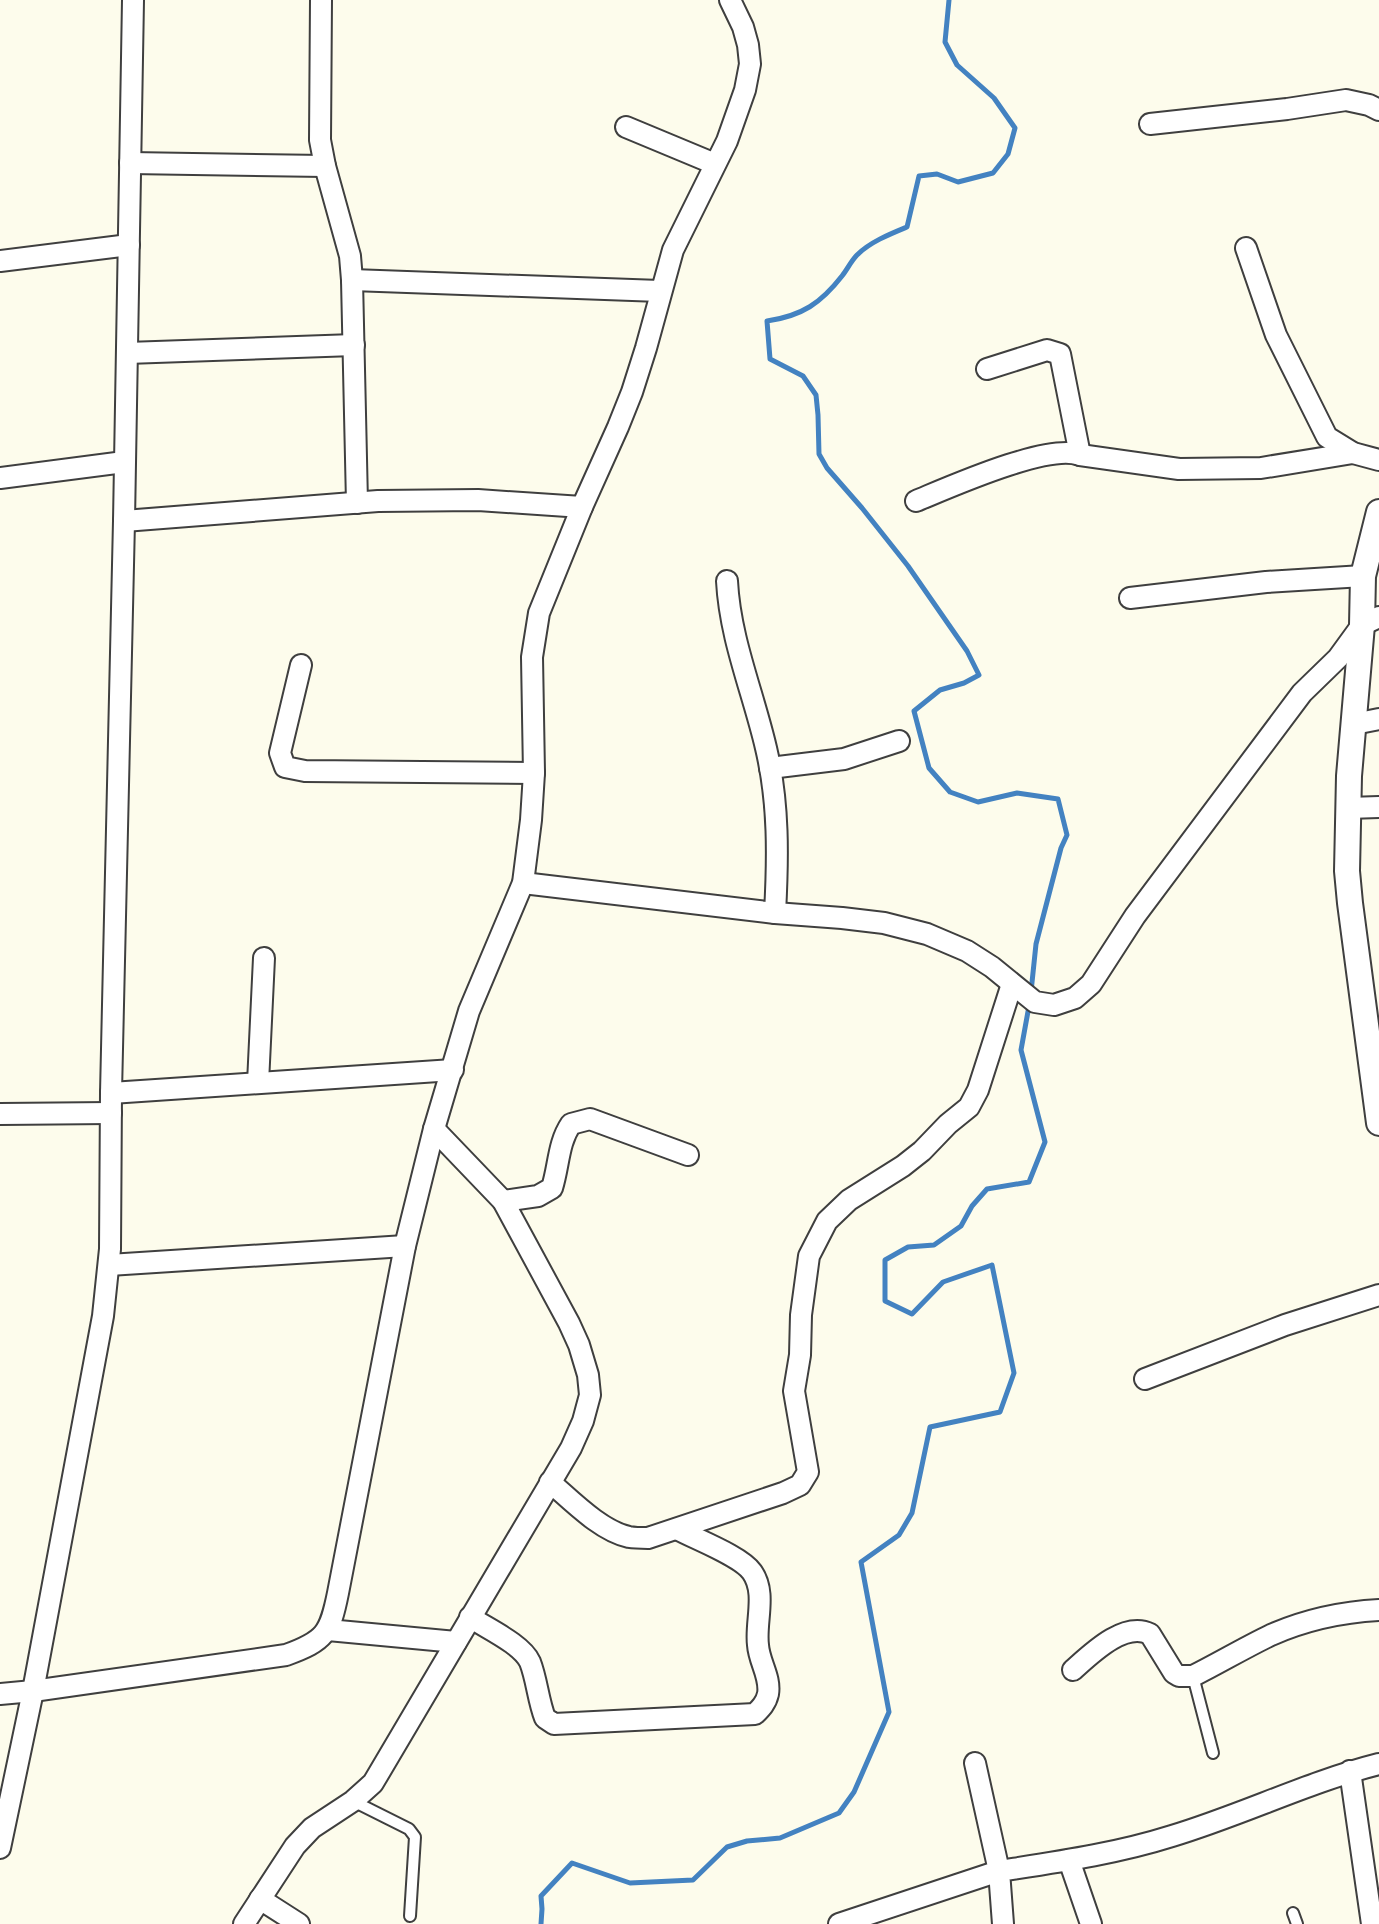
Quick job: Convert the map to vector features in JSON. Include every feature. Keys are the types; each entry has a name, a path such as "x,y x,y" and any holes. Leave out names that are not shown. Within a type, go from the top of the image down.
{"street":[{"path":"0,1848 33,1691 103,1316 112,1225 111,1103 133,0"},
{"path":"321,0 320,140 347,241 352,280 357,503"},
{"path":"0,1694 286,1655 305,1648 328,1630 338,1593 405,1246 434,1129 469,1011 523,883 534,773 532,682 539,613 632,392 677,239 732,129 745,90 750,64 748,45 730,0"},
{"path":"1150,124 1346,100 1379,110"},
{"path":"626,127 715,164"},
{"path":"130,163 325,166"},
{"path":"0,261 129,245"},
{"path":"1246,248 1276,335 1320,426 1327,437 1353,453 1379,460"},
{"path":"352,280 660,291"},
{"path":"127,353 354,345"},
{"path":"987,369 1047,350 1060,354 1080,455"},
{"path":"916,501 1013,463 1071,451 1080,455 1193,469 1261,468 1353,453"},
{"path":"0,478 124,462"},
{"path":"124,521 357,503 478,500 582,507"},
{"path":"1379,512 1363,576 1370,621 1349,776 1347,871 1372,1019 1379,1123"},
{"path":"1130,598 1266,582 1363,576"},
{"path":"727,581 733,630 770,768 778,838 775,913"},
{"path":"523,883 884,923 927,934 967,951 1035,1002 1054,1005 1064,1002 1075,998 1091,984 1135,916 1302,693 1370,621"},
{"path":"301,665 280,753 285,767 305,771 534,773"},
{"path":"1354,724 1379,719"},
{"path":"770,768 844,759 899,741"},
{"path":"1348,808 1379,807"},
{"path":"258,1083 264,958"},
{"path":"550,1482 612,1530 627,1536 648,1538 800,1485 808,1472 794,1391 809,1256 827,1221 849,1200 913,1159 936,1134 969,1107 978,1090 1012,984"},
{"path":"0,1114 258,1083 453,1070"},
{"path":"503,1201 538,1196 552,1188 559,1166 561,1138 571,1124 590,1119 688,1155"},
{"path":"244,1924 305,1834 373,1783 571,1448 590,1395 584,1358 569,1323 503,1201 434,1129"},
{"path":"109,1265 405,1246"},
{"path":"1145,1379 1285,1325 1379,1295"},
{"path":"470,1617 525,1655 545,1718 554,1724 755,1714 764,1704 768,1691 757,1645 759,1588 753,1573 739,1561 677,1529"},
{"path":"1073,1670 1105,1643 1126,1633 1144,1631 1150,1634 1174,1673 1193,1676 1273,1634 1319,1618 1379,1610"},
{"path":"328,1630 456,1642"},
{"path":"975,1763 999,1871 1003,1924"},
{"path":"839,1924 999,1871 1107,1854 1172,1836 1350,1771 1379,1764"},
{"path":"1350,1771 1372,1924"},
{"path":"1069,1860 1091,1924"},
{"path":"260,1899 299,1924"}],"lane":[{"path":"1193,1676 1213,1753"},
{"path":"353,1801 409,1829 415,1837 410,1916"}],"waterway":[{"path":"949,0 945,42 957,65 994,98 1015,128 1008,154 993,173 958,182 937,174 919,176 907,227 862,250 834,285 810,307 791,316 767,321 770,359 803,376 816,395 819,454 827,468 908,566 967,651 979,675 940,690 914,711 929,768 950,792 978,802 1017,793 1058,799 1067,835 1036,944 1031,992"},
{"path":"541,1924 541,1896 572,1863 630,1883 693,1880 727,1847 747,1841 780,1838 839,1813 854,1792 889,1712 861,1562 899,1535 912,1513 930,1427 1000,1412 1014,1373 992,1265 943,1282 912,1314 885,1301 885,1260 908,1247 934,1245 961,1226 972,1206 987,1189 1029,1182 1045,1142 1021,1050 1029,1006"}]}
